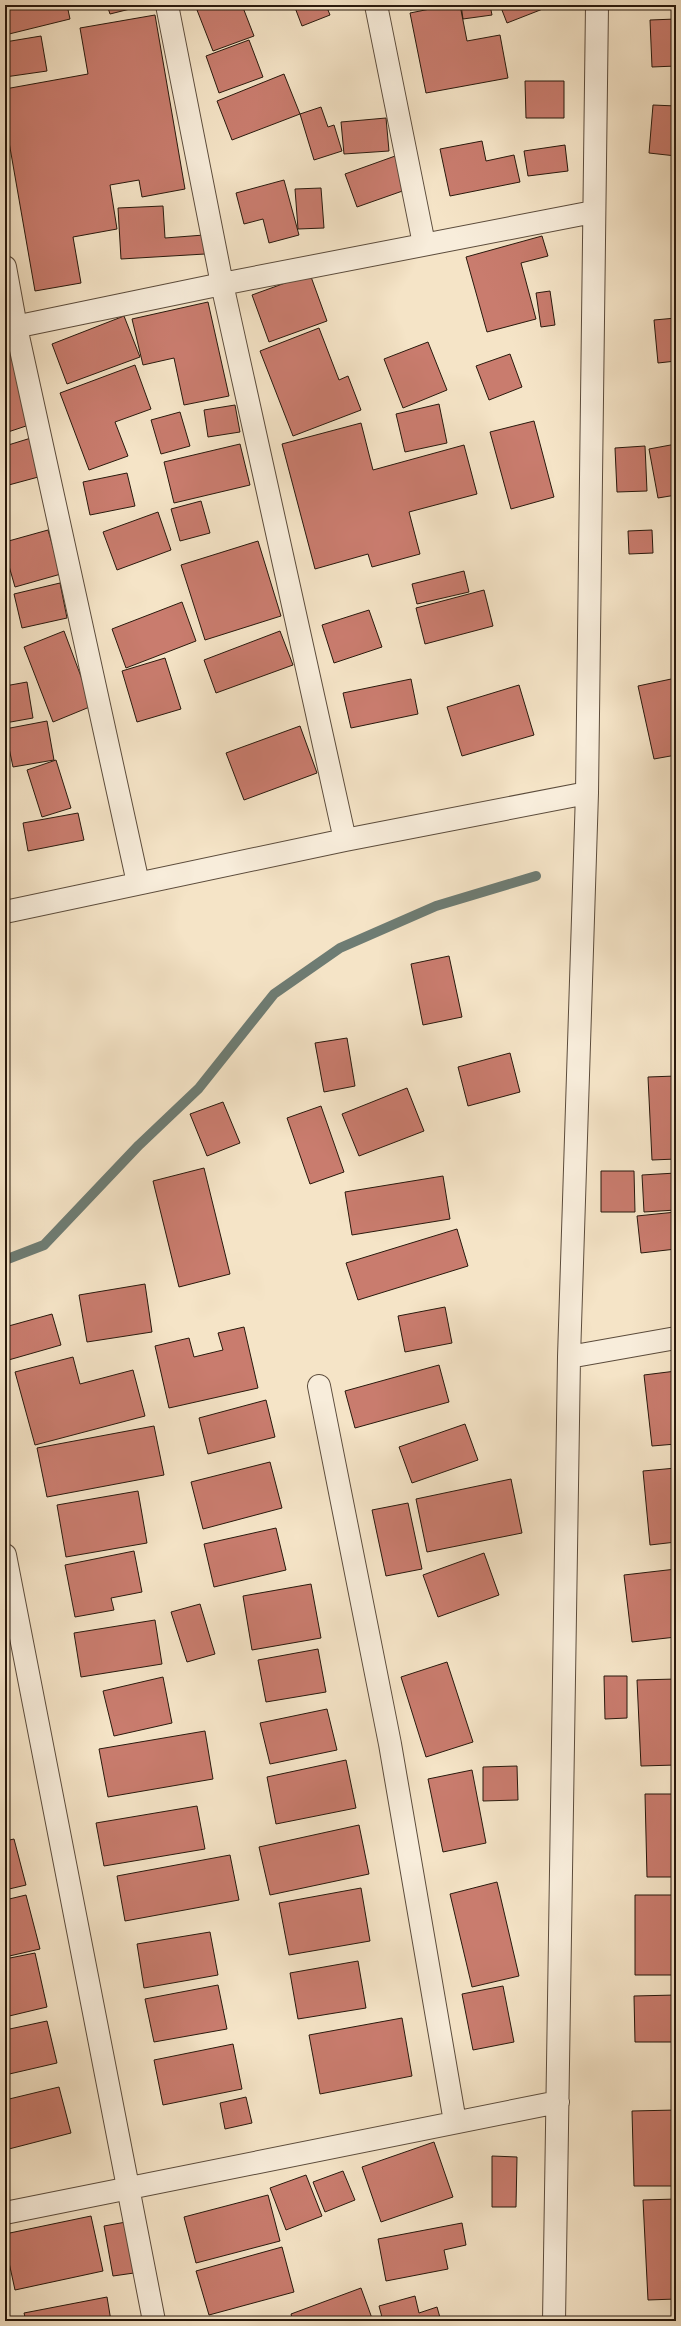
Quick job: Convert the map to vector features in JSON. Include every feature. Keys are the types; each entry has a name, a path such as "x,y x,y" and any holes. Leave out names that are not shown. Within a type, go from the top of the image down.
{"street":[{"path":"167,5 222,284 345,840"},
{"path":"376,5 424,244"},
{"path":"554,2321 569,1357 587,793 593,212 597,5"},
{"path":"10,328 222,284 593,212"},
{"path":"5,268 10,328 138,883"},
{"path":"5,912 345,840 587,793"},
{"path":"569,1357 676,1338"},
{"path":"319,1386 390,1744 455,2122"},
{"path":"5,1555 154,2321"},
{"path":"5,2213 558,2102"}],"building":[{"path":"5,5 67,5 70,19 5,35"},
{"path":"107,5 146,5 110,14"},
{"path":"211,5 242,5 254,36 213,51 197,10"},
{"path":"294,5 326,5 330,15 302,26"},
{"path":"409,5 436,5 410,10"},
{"path":"450,5 460,5 467,41 500,35 508,78 426,93 410,13"},
{"path":"461,5 490,5 492,15 463,19"},
{"path":"500,5 553,5 507,23"},
{"path":"155,15 185,189 142,197 139,180 110,185 117,229 73,237 81,283 35,291 5,119 5,89 88,74 80,28"},
{"path":"676,19 676,66 652,67 650,20"},
{"path":"41,36 47,71 5,77 5,42"},
{"path":"249,40 263,77 219,93 206,56"},
{"path":"284,74 300,114 232,140 217,101"},
{"path":"525,81 564,81 564,118 526,118"},
{"path":"653,105 676,106 676,156 649,153"},
{"path":"321,107 328,127 334,125 342,151 314,160 300,114"},
{"path":"386,118 389,151 344,154 341,122"},
{"path":"482,141 486,161 514,155 520,182 450,196 440,149"},
{"path":"565,145 568,171 528,176 524,151"},
{"path":"398,155 411,188 357,207 345,174"},
{"path":"284,180 299,235 269,243 263,219 244,224 236,193"},
{"path":"321,188 324,228 298,229 295,189"},
{"path":"163,206 165,238 204,235 205,254 121,259 118,208"},
{"path":"542,236 548,256 521,263 536,319 487,332 466,257"},
{"path":"310,274 327,321 269,342 252,295"},
{"path":"550,291 555,325 541,327 536,293"},
{"path":"208,302 229,396 184,405 174,358 143,365 132,319"},
{"path":"124,316 140,357 67,384 52,344"},
{"path":"676,318 676,361 658,363 654,320"},
{"path":"319,328 339,380 348,376 361,410 293,436 260,351"},
{"path":"5,334 35,423 5,433"},
{"path":"428,342 447,390 403,408 384,359"},
{"path":"510,354 522,387 489,400 476,366"},
{"path":"135,365 151,409 115,422 128,456 89,470 60,393"},
{"path":"439,404 447,443 405,452 396,414"},
{"path":"235,405 240,432 208,437 204,410"},
{"path":"180,412 190,446 161,454 151,420"},
{"path":"534,421 554,497 511,509 490,432"},
{"path":"361,423 373,470 464,445 477,494 409,512 420,554 372,567 368,554 315,569 282,444"},
{"path":"31,438 42,476 5,486 5,446"},
{"path":"240,444 250,485 174,503 164,462"},
{"path":"676,444 676,495 658,498 649,449"},
{"path":"645,446 647,491 617,492 615,448"},
{"path":"127,473 135,506 90,515 83,482"},
{"path":"201,501 210,533 180,541 171,509"},
{"path":"158,512 171,550 117,570 103,532"},
{"path":"48,530 61,574 15,587 5,552 5,542"},
{"path":"652,530 653,553 629,554 628,531"},
{"path":"258,541 281,616 205,640 181,565"},
{"path":"464,571 469,592 417,604 412,584"},
{"path":"60,583 67,618 22,628 14,594"},
{"path":"484,590 493,626 425,644 416,608"},
{"path":"182,602 196,641 126,668 112,629"},
{"path":"369,610 382,647 334,663 322,625"},
{"path":"64,631 92,706 53,722 24,647"},
{"path":"280,631 293,665 216,693 204,660"},
{"path":"165,658 181,709 137,722 122,671"},
{"path":"676,678 676,755 654,759 638,686"},
{"path":"411,679 418,714 351,728 343,693"},
{"path":"27,682 33,718 5,723 5,686"},
{"path":"519,685 534,735 462,756 447,707"},
{"path":"47,721 54,760 13,767 5,729"},
{"path":"300,726 317,773 244,800 226,753"},
{"path":"56,760 71,808 42,817 27,770"},
{"path":"78,813 84,840 28,851 23,823"},
{"path":"449,956 462,1017 423,1025 411,964"},
{"path":"347,1038 355,1086 324,1092 315,1043"},
{"path":"510,1053 520,1092 468,1106 458,1067"},
{"path":"676,1076 676,1159 652,1160 648,1077"},
{"path":"407,1088 424,1131 359,1156 342,1114"},
{"path":"223,1102 240,1143 207,1156 190,1114"},
{"path":"321,1106 344,1172 310,1184 287,1118"},
{"path":"204,1168 230,1274 179,1287 153,1181"},
{"path":"601,1171 634,1171 635,1212 601,1212"},
{"path":"676,1173 676,1210 644,1212 642,1175"},
{"path":"443,1176 450,1219 352,1235 345,1192"},
{"path":"676,1212 676,1249 641,1253 637,1216"},
{"path":"457,1229 468,1266 358,1300 346,1263"},
{"path":"145,1284 152,1332 87,1342 79,1295"},
{"path":"445,1307 452,1343 405,1352 398,1316"},
{"path":"52,1314 61,1345 5,1361 5,1327"},
{"path":"244,1327 258,1388 169,1408 155,1346 189,1338 194,1357 223,1350 218,1333"},
{"path":"73,1357 80,1384 133,1370 145,1416 35,1445 15,1372"},
{"path":"439,1365 449,1402 355,1428 345,1391"},
{"path":"676,1371 676,1444 652,1446 644,1375"},
{"path":"266,1400 275,1437 208,1454 199,1418"},
{"path":"465,1424 478,1460 412,1483 399,1447"},
{"path":"154,1426 164,1475 47,1497 37,1448"},
{"path":"270,1462 282,1508 203,1529 191,1482"},
{"path":"676,1468 676,1542 650,1545 643,1471"},
{"path":"511,1479 522,1533 427,1552 416,1499"},
{"path":"138,1491 147,1543 66,1557 57,1505"},
{"path":"408,1503 422,1569 386,1576 372,1510"},
{"path":"276,1528 286,1570 214,1587 204,1544"},
{"path":"134,1551 142,1592 111,1598 114,1610 75,1617 65,1565"},
{"path":"484,1553 499,1595 438,1617 423,1575"},
{"path":"676,1569 676,1637 632,1642 624,1575"},
{"path":"311,1584 321,1638 252,1650 243,1596"},
{"path":"200,1604 215,1654 187,1662 171,1612"},
{"path":"155,1620 162,1664 81,1677 74,1633"},
{"path":"318,1649 326,1692 266,1702 258,1660"},
{"path":"447,1662 473,1742 426,1757 401,1677"},
{"path":"604,1676 627,1676 627,1718 605,1719"},
{"path":"163,1677 172,1723 114,1736 103,1691"},
{"path":"676,1679 676,1765 641,1766 637,1680"},
{"path":"327,1709 337,1750 270,1764 260,1723"},
{"path":"205,1731 213,1779 108,1797 99,1749"},
{"path":"346,1760 356,1808 276,1824 267,1777"},
{"path":"517,1766 518,1800 483,1801 483,1767"},
{"path":"472,1770 486,1843 443,1852 428,1779"},
{"path":"645,1794 676,1794 676,1877 647,1877"},
{"path":"197,1806 205,1849 104,1866 96,1823"},
{"path":"359,1825 369,1874 270,1895 259,1847"},
{"path":"14,1839 26,1885 5,1890 5,1841"},
{"path":"230,1855 239,1900 125,1921 117,1876"},
{"path":"497,1882 519,1976 472,1987 450,1894"},
{"path":"361,1888 370,1941 289,1955 279,1903"},
{"path":"26,1895 40,1949 5,1957 5,1900"},
{"path":"635,1895 676,1895 676,1975 635,1975"},
{"path":"210,1932 218,1975 144,1988 137,1944"},
{"path":"35,1953 47,2007 5,2017 5,1959"},
{"path":"358,1961 366,2008 298,2019 290,1973"},
{"path":"218,1985 227,2029 154,2042 145,1999"},
{"path":"503,1986 514,2042 473,2050 462,1994"},
{"path":"676,1995 676,2042 635,2042 634,1996"},
{"path":"402,2018 412,2076 320,2094 309,2035"},
{"path":"47,2021 57,2063 5,2075 5,2030"},
{"path":"233,2044 242,2089 163,2105 154,2060"},
{"path":"59,2087 71,2133 5,2150 5,2100"},
{"path":"246,2097 252,2123 225,2129 220,2103"},
{"path":"676,2110 676,2186 634,2186 632,2111"},
{"path":"434,2142 453,2197 381,2222 362,2167"},
{"path":"492,2156 517,2157 516,2207 492,2207"},
{"path":"343,2171 355,2200 325,2212 313,2182"},
{"path":"306,2175 322,2216 286,2230 270,2188"},
{"path":"268,2195 280,2241 196,2263 184,2217"},
{"path":"676,2199 676,2299 648,2300 643,2200"},
{"path":"91,2216 103,2271 15,2290 5,2244 5,2234"},
{"path":"126,2222 134,2273 113,2276 104,2226"},
{"path":"462,2223 466,2245 444,2250 448,2269 386,2281 378,2239"},
{"path":"282,2247 294,2292 209,2315 196,2271"},
{"path":"361,2288 373,2321 293,2321 291,2314"},
{"path":"415,2296 419,2313 437,2307 441,2321 383,2321 379,2306"},
{"path":"107,2297 111,2321 26,2321 24,2313"}],"waterway":[{"path":"5,1260 44,1245 139,1145 199,1088 274,994 340,948 436,906 536,876"}]}
